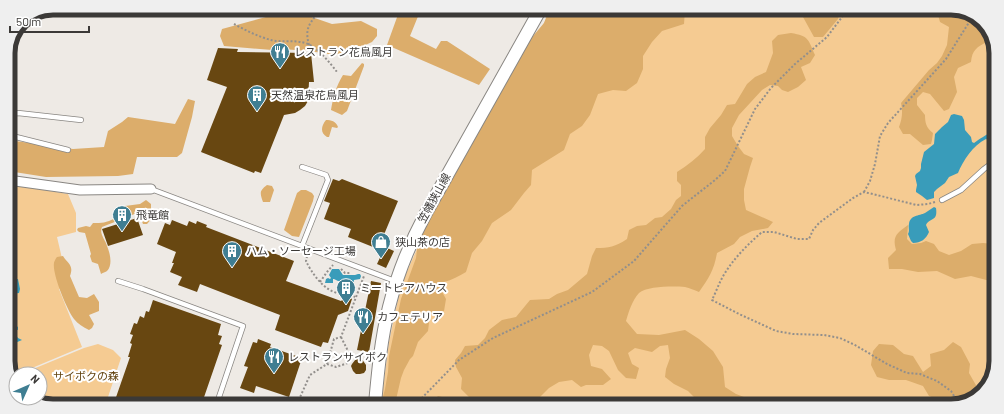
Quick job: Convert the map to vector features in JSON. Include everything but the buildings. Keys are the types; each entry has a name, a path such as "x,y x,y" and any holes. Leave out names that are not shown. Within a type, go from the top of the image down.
{"main road":[{"name":"笠幡狭山線","path":"375,399 389,305 412,242 426,213 537,15"}],"street":[{"path":"15,181 80,190 151,190"}],"lane":[{"path":"15,114 81,120"},
{"path":"15,137 68,150"},
{"path":"942,200 960,190 989,165"},
{"path":"302,167 326,175 328,180 302,246"},
{"path":"151,190 397,282"},
{"path":"118,281 243,326 218,399"}],"path":[{"path":"309,45 307,36 308,28 316,15"},
{"path":"421,399 459,360 493,338 592,292 634,261 682,206 725,171 755,109 770,88 795,64 827,37 843,15"},
{"path":"956,399 951,391 937,380 920,374 907,373 881,361 855,345 840,338 824,335 793,334 776,331 712,300 721,281 733,262 750,242 762,232 774,232 798,239 809,239 813,230 819,223 853,198 864,192 870,181 875,164 880,136 888,123 946,59 970,20"},
{"path":"234,24 272,41 299,42 309,45 324,56 337,72"},
{"path":"864,192 916,205 928,204 942,200"},
{"path":"309,249 306,260 309,267 320,282 331,291 339,294 345,292 356,298"},
{"path":"320,282 333,265 335,259"},
{"path":"327,364 336,367 348,363 349,353 341,337 366,271"},
{"path":"299,399 310,375 327,364 334,339 341,337"}],"green space":[{"path":"548,15 951,15 970,20 983,32 989,51 989,361 984,380 972,393 956,399 382,399 389,342 401,285 425,231 519,70"},
{"path":"15,185 68,194 76,213 76,232 57,237 68,284 59,289 82,347 37,366 16,366"},
{"name":"サイボクの森","path":"98,344 113,350 121,358 107,399 48,398 48,366 40,366 84,348"}],"shaded area":[{"path":"273,15 306,15 332,24 361,21 377,29 377,36 372,42 350,54 328,54 310,51 281,49 272,50 224,46 220,36 222,29"},
{"path":"398,15 419,15 410,36 436,49 441,41 447,41 490,69 479,85 387,45"},
{"path":"547,15 685,15 684,24 662,31 652,42 643,56 643,69 637,83 626,91 613,90 598,94 590,115 582,126 570,134 564,150 532,170 531,185 511,210 492,223 482,241 472,253 466,272 444,282 441,290 446,299 444,311 430,315 428,331 418,342 413,356 404,370 396,399 382,399 388,372 389,356 401,299 416,258 418,241 425,224 453,174 467,153 528,42 544,23"},
{"path":"803,15 839,15 838,19 823,37 814,37"},
{"path":"938,15 958,16 970,20 983,32 987,42 976,49 971,62 958,68 954,77 957,92 949,109 944,111 930,94 923,92 917,98 917,105 925,115 926,125 933,133 931,144 923,145 910,134 903,134 899,127 902,115 901,103 942,56 947,45 949,27 940,22"},
{"path":"791,33 801,35 807,39 811,45 815,55 810,63 801,67 806,80 798,87 788,92 782,90 778,86 770,85 762,90 739,115 732,128 732,136 738,146 744,154 753,158 744,189 746,210 773,222 768,228 752,231 740,237 734,244 717,253 711,274 699,292 685,287 661,287 648,289 639,293 634,299 626,321 637,334 659,335 685,330 713,351 723,367 725,387 744,397 770,399 696,399 688,391 674,384 665,377 670,358 668,345 660,346 652,352 635,348 628,353 632,364 639,368 636,379 626,378 618,370 609,351 602,346 593,345 589,355 591,366 602,369 611,379 603,385 586,385 581,387 572,380 559,382 549,388 538,399 468,399 470,398 461,389 462,378 456,367 455,360 465,346 478,345 485,338 489,330 502,320 516,317 530,300 549,299 568,290 587,274 596,248 619,244 627,239 629,230 637,226 646,225 655,218 662,217 671,209 676,200 681,196 681,185 677,181 677,172 705,149 705,137 727,105 735,104 747,84 755,77 766,72 773,53 772,41 778,35"},
{"path":"362,63 364,66 347,111 342,115 331,110 338,83 343,75 351,76"},
{"path":"188,99 195,101 182,153 177,157 137,157 133,174 118,176 46,177 15,172 15,141 73,149 104,147 108,131 128,117 175,124"},
{"path":"326,120 333,121 338,127 332,127 329,137 323,134 322,131 322,127"},
{"path":"267,185 272,186 274,190 270,202 263,202 261,192"},
{"path":"301,190 306,190 314,196 299,237 292,236 284,230 297,193"},
{"path":"146,200 151,204 151,212 153,217 147,224 143,224 139,214 137,213 102,227 102,234 109,252 110,266 107,271 101,274 98,264 92,262 85,233 79,232 77,230 78,228 86,226 90,227 93,223 109,221 115,218 118,208 140,204"},
{"path":"908,225 907,239 912,244 926,241 934,244 939,251 949,255 961,251 972,244 989,244 989,281 971,276 955,279 937,271 918,272 902,269 889,269 888,258 896,250 895,238 898,233"},
{"path":"63,256 71,267 70,276 79,297 87,298 94,294 99,302 99,311 89,315 94,324 89,330 74,319 64,300 55,275 54,262 57,257"},
{"path":"953,342 961,347 970,364 969,373 977,387 979,386 972,393 956,399 936,399 929,396 923,386 906,380 889,380 877,377 871,365 873,351 879,344 893,345 904,354 913,356 923,372 931,366 930,354 944,350"},
{"path":"438,396 450,399 435,399"}],"water":[{"path":"954,114 962,116 965,130 971,137 972,142 974,143 989,133 989,140 986,139 977,145 963,163 958,173 949,177 945,183 934,192 934,198 927,200 916,192 917,185 915,176 920,171 924,152 934,144 935,134 948,122 951,115"},
{"path":"934,207 936,208 936,215 926,225 929,232 928,234 925,239 913,243 908,234 911,219"},
{"path":"332,269 339,269 343,275 360,274 361,276 360,279 354,280 353,286 350,288 343,281 334,279 333,283 325,283 326,279 331,278 329,275"},
{"path":"18,279 20,289 19,293 15,294 15,280"},
{"path":"15,325 18,327 18,330 15,329"},
{"path":"15,334 18,338 22,340 15,343"}],"place":[{"name":"レストラン花鳥風月","path":"280,69"},
{"name":"天然温泉花鳥風月","path":"257,112"},
{"name":"飛竜館","path":"122,232"},
{"name":"狭山茶の店","path":"381,259"},
{"name":"ハム・ソーセージ工場","path":"232,268"},
{"name":"ミートピアハウス","path":"346,305"},
{"name":"カフェテリア","path":"363,334"},
{"name":"レストランサイボク","path":"274,374"}]}
